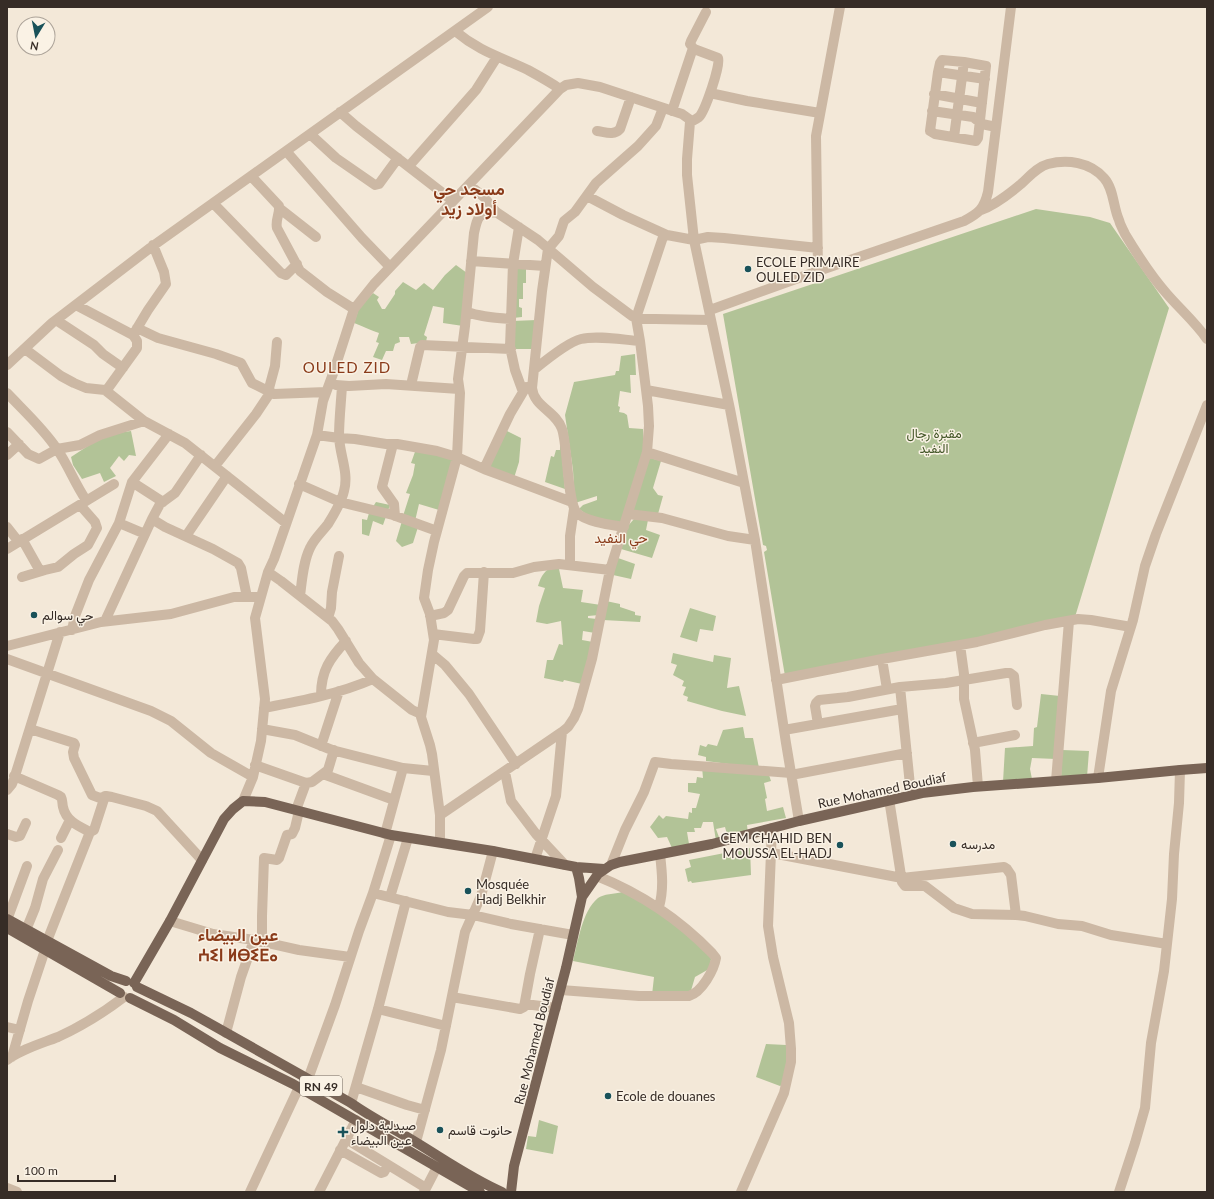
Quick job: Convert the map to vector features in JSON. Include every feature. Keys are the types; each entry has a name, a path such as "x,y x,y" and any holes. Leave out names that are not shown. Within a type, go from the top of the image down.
{"main road":[{"name":"Rue Mohamed Boudiaf","path":"582,897 604,870 620,862 712,844 889,799 947,789 1056,782 1207,768"},
{"path":"132,983 170,921 224,819 243,801 265,802 408,838 493,851 576,867 604,870"},
{"name":"Rue Mohamed Boudiaf","path":"511,1192 514,1166 556,1008 582,897 576,867"},
{"name":"RN 49","path":"7,919 26,930 46,946 124,996 174,1020 220,1048 299,1087 480,1192"},
{"name":"RN 49","path":"7,928 112,976 132,983 226,1033 351,1104 370,1117 416,1142 485,1184 502,1192"},
{"path":"122,982 132,983 137,993 133,997 124,996 119,987 122,982"}],"street":[{"path":"7,365 56,320 153,246 488,7"},
{"path":"818,271 816,136 840,7"},
{"path":"469,184 484,197 496,212 520,227 592,287 636,318 670,320 710,315 818,271 964,221 974,216 981,210 988,192 1011,7"},
{"path":"690,122 700,116 718,70 719,60 714,56 693,48 690,43 706,12"},
{"path":"455,31 467,41 497,57 537,75 560,89"},
{"path":"570,565 570,536 573,506 562,429 554,416 534,397 532,388 548,249 561,232 564,221 575,212 600,178 626,157 653,129 668,109 693,48"},
{"path":"409,166 476,90 497,57"},
{"path":"942,60 986,65 987,68 978,138 976,141 935,134 930,131 938,72 942,60"},
{"path":"954,138 964,62"},
{"path":"938,72 985,79"},
{"path":"243,801 253,777 262,729 265,699 264,679 255,618 268,572 274,559 317,435 322,401 328,388 354,308 374,284 560,89 572,84 591,85 631,97 686,116 690,122 687,175 694,240 729,405 755,540 799,821"},
{"path":"710,93 747,101 820,113"},
{"path":"934,94 959,99 1000,96"},
{"path":"597,131 613,134 618,132 631,97"},
{"path":"932,111 957,114 973,118 996,127"},
{"path":"340,112 453,201"},
{"path":"310,134 336,158 375,185 379,184 398,158"},
{"path":"286,151 362,238 390,267"},
{"path":"981,210 994,205 1020,185 1038,168 1046,165 1053,163 1076,163 1083,164 1092,169 1105,178 1110,187 1118,220 1125,234 1157,282 1187,314 1207,339"},
{"path":"251,176 279,208 316,237"},
{"path":"587,196 668,235 694,240 708,237 724,238 818,248"},
{"path":"213,203 281,273 286,275 296,264"},
{"path":"279,208 276,218 277,228 300,271 327,292 354,308"},
{"path":"440,842 440,815 430,745 421,717 434,640 430,616 424,598 428,570 437,531 457,457 460,393 458,379 467,312 474,232 477,218 485,213 496,212"},
{"path":"520,227 513,264 511,350 515,370 523,392"},
{"path":"440,815 562,732 568,727 578,709 594,652 610,570 647,452 649,426 646,390 636,318 662,239 668,235"},
{"path":"106,392 132,356 138,345 135,332 166,284 164,272 153,246"},
{"path":"471,261 545,266"},
{"path":"76,305 89,313 135,332 216,354 241,363 252,382 269,393 282,395 342,386 386,384 460,389"},
{"path":"467,312 476,315 511,319"},
{"path":"56,320 94,345 103,354 123,368"},
{"path":"484,469 510,414 534,373 557,352 582,338 640,341"},
{"path":"215,466 256,414 269,393 276,366 276,342"},
{"path":"411,385 421,346 430,345 511,350"},
{"path":"25,349 61,376 86,388 106,392 144,421 184,443 286,523"},
{"path":"300,596 312,543 329,523 340,502 346,481 339,438 342,386"},
{"path":"646,390 729,405"},
{"path":"7,393 46,434 57,449 97,528 91,542 58,567 22,577"},
{"path":"1098,778 1112,692 1131,627 1142,576 1150,550 1207,405"},
{"path":"7,432 28,454 39,459 57,449 80,446 100,435 144,421"},
{"path":"72,630 75,616 89,580 119,523 132,482 169,434"},
{"path":"317,435 427,449 457,457 573,506 582,516 624,527"},
{"path":"7,454 19,444"},
{"path":"393,444 382,487 394,504 395,516"},
{"path":"647,452 744,483"},
{"path":"105,621 160,504 174,493 201,456"},
{"path":"186,536 227,476"},
{"path":"132,482 164,502"},
{"path":"7,549 114,484"},
{"path":"300,484 340,502 395,516 437,531"},
{"path":"628,514 662,518 728,536 755,540"},
{"path":"152,519 238,563 241,568 247,597"},
{"path":"119,523 145,534"},
{"path":"7,527 20,540 40,571"},
{"path":"328,618 331,608 332,592 339,556"},
{"path":"430,616 444,614 448,610 465,574 471,572 513,573 547,564 610,570"},
{"path":"268,572 328,618 338,629 359,663 373,679 408,708 421,714"},
{"path":"433,634 474,640 477,639 480,631 484,572"},
{"path":"7,646 105,621 171,614 234,597 260,597"},
{"path":"776,680 960,645 1069,620 1091,620 1131,627"},
{"path":"1056,782 1069,620"},
{"path":"7,790 12,784 60,632"},
{"path":"321,696 321,682 325,670 334,654 346,641"},
{"path":"960,645 964,680 963,690 973,743 978,786"},
{"path":"432,654 445,665 466,690 516,764"},
{"path":"7,659 144,709 171,721 211,753 253,777"},
{"path":"882,659 887,689"},
{"path":"818,724 815,706 817,701 900,686 946,683 1006,673 1014,676 1017,704"},
{"path":"264,708 321,696 373,679"},
{"path":"900,686 911,795"},
{"path":"321,746 339,691"},
{"path":"784,730 902,709"},
{"path":"30,729 56,736 74,743 74,758 92,795 100,798 105,796 112,797 146,806 157,811 202,860"},
{"path":"262,729 295,735 334,750 403,768 433,771"},
{"path":"535,859 556,796 562,732"},
{"path":"973,743 1015,735"},
{"path":"255,765 306,783 312,782 328,770 334,750"},
{"path":"560,990 658,997 689,996 694,994 705,982 712,970 715,956 702,942 659,907 624,888 604,870 644,792 655,762 791,774 907,753"},
{"path":"308,1079 373,893 388,834 394,800 403,768"},
{"path":"1119,1192 1145,1108 1151,1043 1168,944 1179,803 1180,770"},
{"path":"505,772 511,801 541,840 565,865"},
{"path":"323,774 394,800"},
{"path":"14,776 61,797 62,806 70,820 90,832"},
{"path":"226,1033 241,977 262,933 264,858 277,860 279,858 287,835 292,834 295,828 298,810 306,783"},
{"path":"10,1058 46,946 90,832 94,830 105,796"},
{"path":"889,799 903,885 924,886 954,908 962,912 984,915 1016,914 1058,924 1082,926 1110,935 1168,944"},
{"path":"61,838 70,820"},
{"path":"7,834 16,837 20,836 26,822"},
{"path":"741,1192 784,1093 791,1062 789,1023 773,957 768,926 772,828"},
{"path":"390,897 408,838"},
{"path":"26,930 43,879 58,850"},
{"path":"416,1142 446,1026 465,932 473,915 487,876 493,851"},
{"path":"772,853 902,878 1004,867 1010,875 1016,914"},
{"path":"659,907 662,898 660,854"},
{"path":"7,919 27,866"},
{"path":"373,893 448,912 473,915 511,924 573,935"},
{"path":"351,1104 378,1009 406,901"},
{"path":"170,921 204,932 299,950 350,957"},
{"path":"452,997 520,1009 524,1007 540,929"},
{"path":"10,1058 80,1027 98,1017 124,996"},
{"path":"525,1004 556,1008"},
{"path":"378,1009 446,1026"},
{"path":"7,1027 20,1030"},
{"path":"250,1192 299,1087"},
{"path":"356,1087 425,1110"},
{"path":"320,1192 356,1120"},
{"path":"346,1139 425,1190 437,1167"},
{"path":"340,1150 381,1173 384,1172 388,1165"},
{"path":"7,1188 17,1192"}],"green space":[{"name":"مقبرة رجال النفيد","path":"1036,209 1090,217 1110,223 1169,308 1075,617 983,638 785,676 764,552 767,550 766,546 763,545 723,314"},
{"path":"456,265 467,273 463,326 443,323 444,308 433,306 424,335 427,337 426,342 411,344 409,337 399,337 400,342 395,344 393,351 386,351 382,360 373,357 379,343 376,342 379,333 354,323 359,308 373,293 379,297 377,300 382,309 385,309 395,294 395,291 403,282 416,290 424,283 433,290 445,275"},
{"path":"515,269 526,269 526,283 523,283 523,299 519,299 519,307 522,308 522,317 513,318"},
{"path":"537,320 535,349 512,349 512,321"},
{"path":"635,354 636,375 630,375 631,393 620,391 618,406 620,407 619,412 627,415 629,428 643,429 644,449 622,524 603,526 579,509 583,505 597,500 597,496 575,503 573,470 565,415 574,382 615,375 616,371 619,371 621,356"},
{"path":"505,430 521,438 519,462 514,478 489,469"},
{"path":"131,431 136,456 129,455 124,461 119,456 110,468 116,476 104,482 100,473 82,479 73,465 71,457 97,440 110,434"},
{"path":"560,445 565,489 545,482 551,456 554,457 556,450 560,450"},
{"path":"416,449 454,460 439,510 419,504 415,521 403,516 410,494 406,493 413,475 415,464 411,463"},
{"path":"647,457 661,461 653,488 658,495 663,496 658,514 632,513"},
{"path":"376,502 390,505 383,525 373,521 369,536 362,534 362,519 367,520 369,513"},
{"path":"634,519 648,520 646,530 660,535 652,558 621,549 627,527"},
{"path":"402,521 418,527 413,543 402,547 396,541"},
{"path":"618,558 635,564 631,579 613,575"},
{"path":"555,566 559,569 563,588 583,590 581,602 601,605 599,615 588,616 588,618 597,619 595,633 583,631 582,640 593,642 582,684 544,678 547,660 553,660 559,644 563,645 561,621 547,624 536,622 545,588 538,586 539,582 546,571"},
{"path":"606,601 620,604 620,607 635,612 635,615 641,616 640,622 603,620"},
{"path":"690,608 716,616 713,631 700,629 697,642 680,637"},
{"path":"673,653 713,662 714,655 731,658 727,688 739,686 746,716 687,701 688,697 683,695 686,687 682,686 684,681 673,675 677,665 671,663"},
{"path":"1041,694 1060,696 1056,759 1032,758 1030,769 1032,779 1003,782 1005,748 1033,746 1034,728 1037,727"},
{"path":"743,727 745,738 753,738 759,768 706,761 706,757 698,755 700,745 706,747 708,744 717,746 723,730"},
{"path":"1062,750 1089,751 1087,777 1061,778"},
{"path":"702,767 768,772 771,781 764,783 767,798 765,799 767,811 783,807 786,818 747,825 748,834 728,838 725,827 716,829 720,840 716,841 713,822 703,822 701,828 694,828 695,832 687,832 689,844 672,848 667,837 658,838 650,827 659,815 663,819 666,816 688,819 689,812 692,813 692,808 696,808 700,794 688,792 688,783 696,783 697,777 703,778"},
{"path":"750,848 751,875 692,883 691,881 688,882 685,869 691,867 689,860"},
{"path":"622,892 656,906 712,955 709,969 695,977 690,994 652,995 654,977 573,961 581,927 588,911 598,898"},
{"path":"766,1044 786,1045 787,1062 782,1085 780,1086 756,1077"},
{"path":"539,1120 558,1126 553,1154 526,1149 528,1136 536,1137"}],"place":[{"name":"ECOLE PRIMAIRE OULED ZID","path":"748,269"},
{"name":"حي سوالم","path":"34,615"},
{"name":"مدرسه","path":"953,844"},
{"name":"CEM CHAHID BEN MOUSSA EL-HADJ","path":"840,845"},
{"name":"Mosquée Hadj Belkhir","path":"468,891"},
{"name":"Ecole de douanes","path":"608,1096"},
{"name":"حانوت قاسم","path":"440,1130"},
{"name":"صيدلية دلول عين البيضاء","path":"343,1132"}],"district":[{"name":"مسجد حي أولاد زيد","path":"469,198"},
{"name":"OULED ZID","path":"347,367"},
{"name":"حي النفيد","path":"621,537"},
{"name":"عين البيضاء ⵄⵉⵏ ⵍⴱⵉⴹⴰ","path":"238,944"}]}
